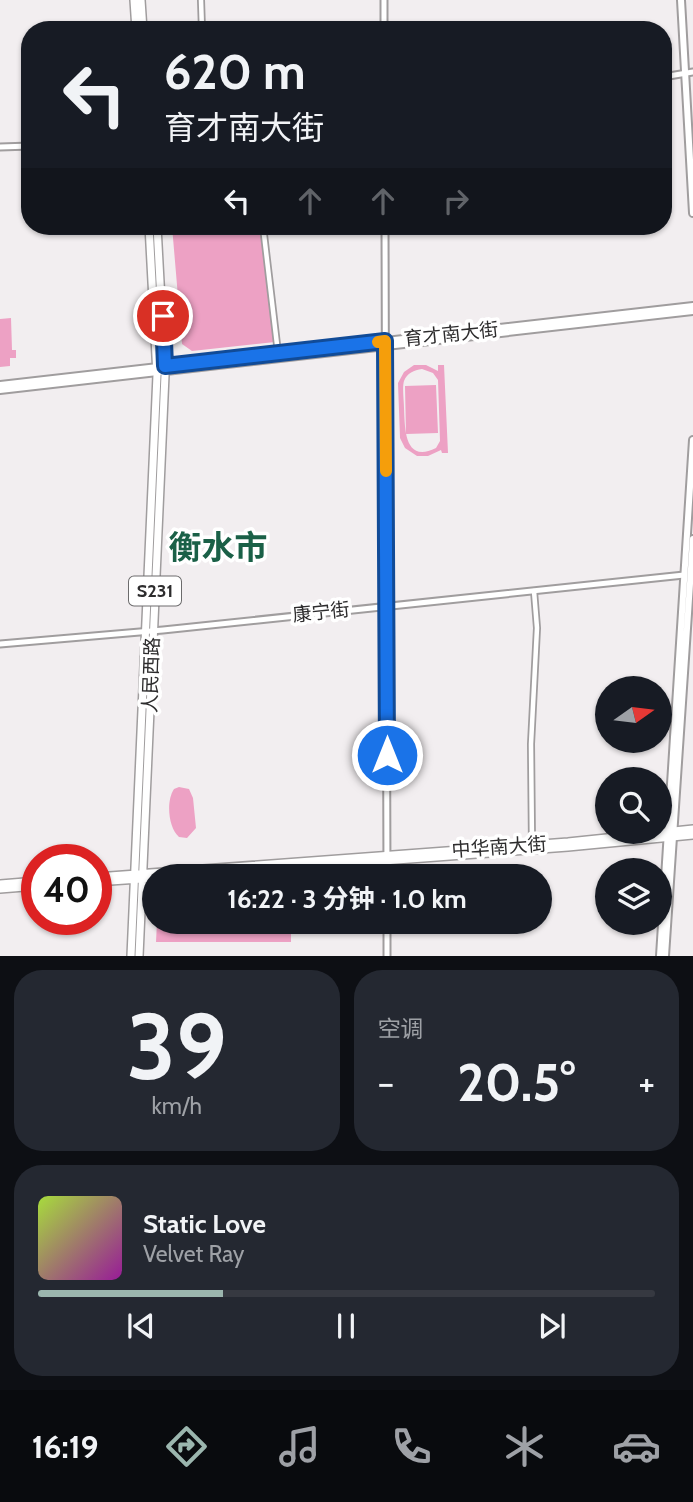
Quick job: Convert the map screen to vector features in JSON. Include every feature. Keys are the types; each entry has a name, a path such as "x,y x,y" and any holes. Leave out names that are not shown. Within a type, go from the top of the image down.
{"main road":[{"path":"134,0 135,21"},
{"path":"141,0 142,21"},
{"path":"681,0 689,72 693,213"},
{"name":"人民西路","path":"150,235 161,369"},
{"name":"人民西路","path":"139,956 139,876 161,369 157,235"},
{"name":"育才南大街","path":"0,388 693,308"},
{"name":"育才南大街","path":"161,369 278,353 385,344"},
{"path":"672,797 693,440"},
{"path":"672,814 690,639 693,539"},
{"name":"中华南大街","path":"672,834 693,829"},
{"name":"中华南大街","path":"672,834 693,835"},
{"name":"中华南大街","path":"112,878 595,839"},
{"name":"中华南大街","path":"318,864 595,840"},
{"path":"660,956 669,844"},
{"path":"665,956 670,844"},
{"name":"人民西路","path":"131,956 139,876"},
{"path":"0,884 21,884"},
{"path":"0,889 21,886"}],"street":[{"path":"201,0 202,21"},
{"path":"384,0 384,21"},
{"path":"0,146 21,146"},
{"path":"265,235 278,353"},
{"path":"384,235 387,864"},
{"name":"康宁街","path":"0,644 684,575"},
{"path":"532,844 531,744 537,628 534,591"},
{"path":"387,934 387,956"}],"shaded area":[{"path":"173,235 262,235 275,342 192,351 182,344"},
{"path":"11,318 12,350 16,350 16,358 10,358 10,366 0,367 0,319"},
{"path":"414,365 426,365 438,371 438,365 444,365 448,453 442,453 441,450 428,456 417,456 405,448 400,438 398,383 404,372","holes":["422,369 433,373 438,380 440,441 436,448 425,452 418,451 412,448 406,434 403,384 407,376 414,371"]},
{"path":"436,385 438,433 406,434 405,386"},
{"path":"179,787 189,789 193,798 196,828 187,838 179,837 175,833 169,814 171,794"},
{"path":"156,934 291,934 291,942 156,942"}],"slow traffic":[{"path":"378,342 385,341 386,471"}],"district":[{"name":"衡水市","path":"218,547"}],"route":[{"path":"163,316 165,366 385,341 387,755"}]}
